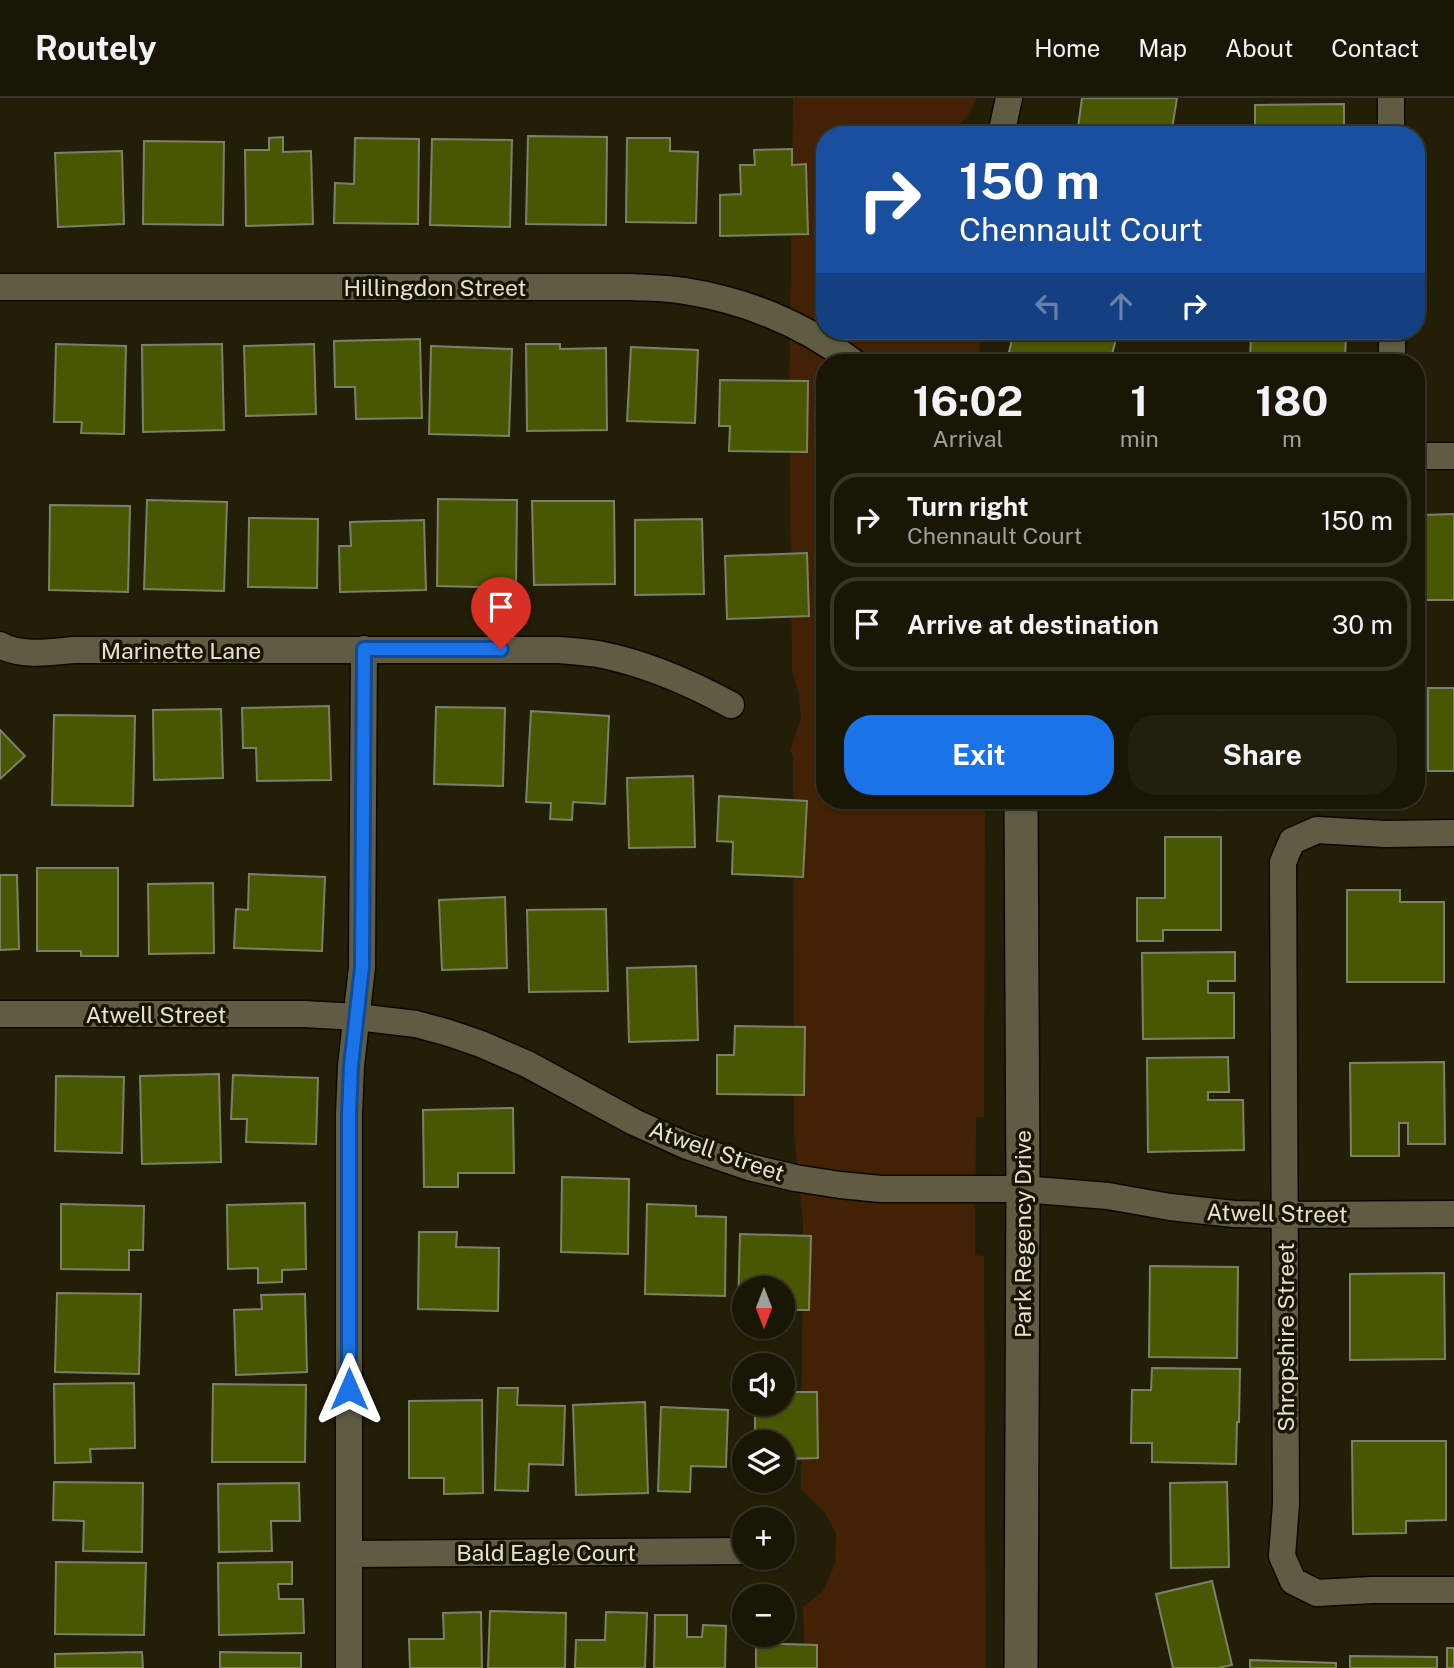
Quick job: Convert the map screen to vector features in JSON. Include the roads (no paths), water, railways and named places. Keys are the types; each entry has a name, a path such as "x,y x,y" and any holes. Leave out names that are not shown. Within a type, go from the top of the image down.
{"street":[{"path":"1003,126 1009,98"},
{"path":"1391,98 1391,126"},
{"name":"Hillingdon Street","path":"0,287 631,287 684,290 740,303 792,323 816,338"},
{"name":"Hillingdon Street","path":"819,340 840,354"},
{"path":"1425,456 1454,456"},
{"name":"Marinette Lane","path":"0,645 8,650 40,653 88,650 364,649 528,649 596,653 672,676 731,705"},
{"path":"349,1668 349,1114 362,967 364,649"},
{"name":"Park Regency Drive","path":"1021,809 1021,1668"},
{"name":"Shropshire Street","path":"1454,833 1385,834 1317,830 1292,841 1283,862 1286,1504 1282,1556 1293,1581 1317,1593 1454,1590"},
{"name":"Atwell Street","path":"0,1014 304,1014 416,1024 481,1044 527,1064 634,1122 687,1146 750,1167 840,1185 881,1189 1023,1189 1108,1196 1202,1212 1234,1214 1454,1214"},
{"name":"Bald Eagle Court","path":"349,1553 732,1551"}]}
